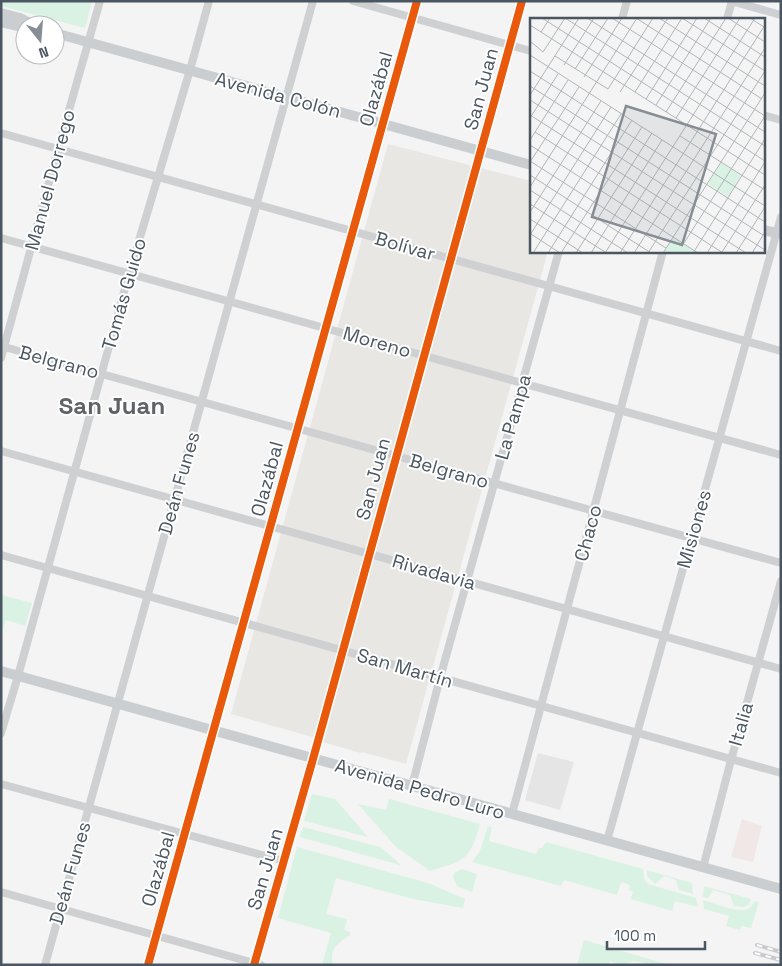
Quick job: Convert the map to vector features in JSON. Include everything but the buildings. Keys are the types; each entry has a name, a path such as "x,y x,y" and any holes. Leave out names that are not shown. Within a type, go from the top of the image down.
{"main road":[{"path":"1,13 15,17"},
{"path":"1,22 15,25"},
{"name":"Avenida Colón","path":"65,36 530,165"},
{"path":"764,230 779,234"},
{"name":"Avenida Pedro Luro","path":"1,671 781,889"}],"street":[{"name":"Manuel Dorrego","path":"1,358 100,1"},
{"name":"Tomás Guido","path":"1,733 129,274 209,1"},
{"name":"Deán Funes","path":"45,965 313,1"},
{"path":"353,1 530,50"},
{"name":"Olazábal","path":"148,965 417,1"},
{"name":"San Juan","path":"256,964 522,1"},
{"path":"622,18 627,1"},
{"path":"727,18 732,1 781,15"},
{"path":"764,115 781,120"},
{"name":"Bolívar","path":"1,133 781,351"},
{"name":"Misiones","path":"607,841 746,342 779,234 781,217"},
{"name":"Moreno","path":"1,238 781,455"},
{"name":"La Pampa","path":"412,786 440,678 559,252"},
{"name":"Chaco","path":"512,814 663,252"},
{"name":"Belgrano","path":"3,347 781,563"},
{"name":"Rivadavia","path":"1,451 781,669"},
{"name":"San Martín","path":"1,555 781,774"},
{"name":"Italia","path":"703,868 781,581"},
{"path":"1,784 284,862"},
{"path":"1,892 256,964"}],"shaded area":[{"path":"388,144 530,181 530,252 548,252 406,764 361,753 323,742 323,740 231,714"},
{"path":"538,753 574,762 560,810 525,800"},
{"path":"742,819 762,826 753,862 731,857"}],"green space":[{"path":"1,1 92,1 85,28 65,23 65,15 35,15 1,6"},
{"path":"1,595 32,603 25,626 6,620 1,635"},
{"path":"312,794 335,799 368,837 304,821"},
{"path":"389,799 480,824 469,852 459,861 430,871 395,846 358,804 386,810"},
{"path":"488,826 492,827 489,841 536,854 539,848 542,848 546,842 643,869 644,879 648,884 696,898 698,907 675,901 672,911 631,899 633,892 629,890 630,885 621,882 617,895 564,880 561,886 472,862 480,851"},
{"path":"303,827 380,847 400,865 300,837"},
{"path":"297,847 428,883 465,899 463,908 413,899 336,878 326,914 347,919 344,930 350,932 350,935 333,950 333,965 322,965 331,933 278,918"},
{"path":"462,869 477,874 472,892 457,886 453,877 454,873"},
{"path":"647,870 692,883 693,894 679,890 676,880 664,876 655,884 647,876"},
{"path":"704,886 751,899 749,904 744,907 734,906 730,895 713,890 708,898 703,897"},
{"path":"703,900 739,910 749,908 755,901 759,902 751,928 741,926 740,930 726,926 729,916 704,909"},
{"path":"584,940 670,965 653,965 632,961 625,965 620,965 610,961 609,965 577,965"}],"railway":[{"path":"757,945 781,952"},
{"path":"755,953 781,960"}],"cycle path":[{"path":"148,965 417,1"},
{"path":"254,965 313,759 522,1"}],"district":[{"name":"San Juan","path":"112,405"}]}
